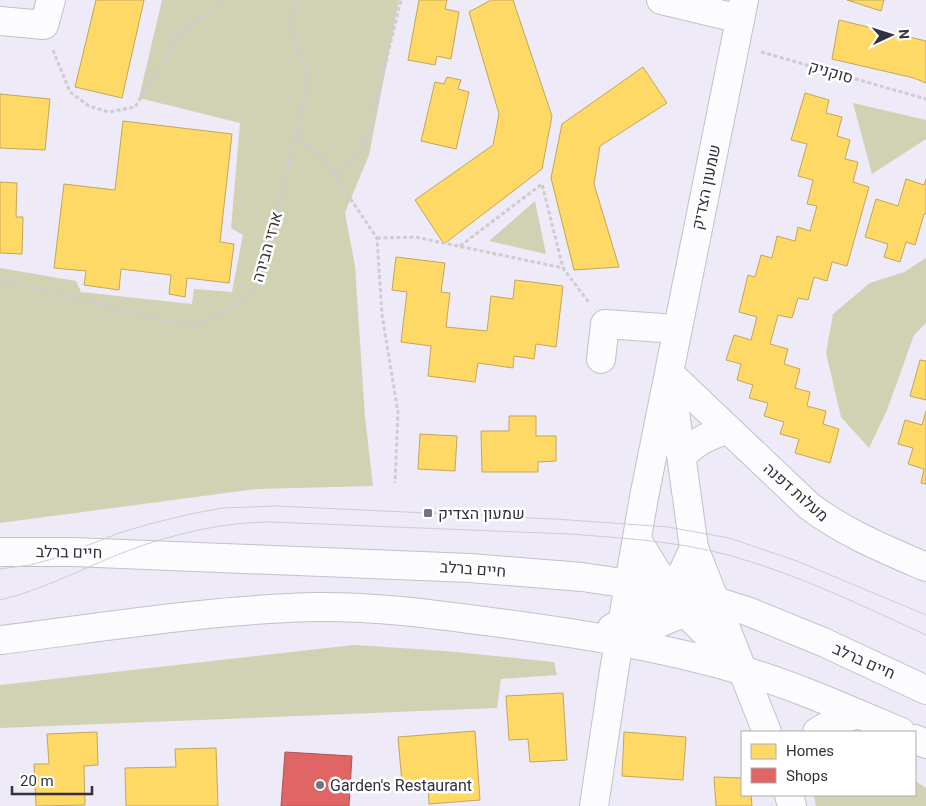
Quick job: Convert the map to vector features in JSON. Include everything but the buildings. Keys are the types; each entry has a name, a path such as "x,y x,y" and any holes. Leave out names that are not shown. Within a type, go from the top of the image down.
{"main road":[{"path":"0,21 44,26 52,0"},
{"path":"661,0 740,21"},
{"name":"שמעון הצדיק","path":"594,806 612,633 629,584 677,329 740,21"},
{"path":"600,359 605,324 677,329"},
{"name":"שמעון הצדיק","path":"670,374 694,548 767,731"},
{"name":"מעלות דפנה","path":"670,374 809,506 832,524 926,567"},
{"path":"682,456 708,436 728,430"},
{"path":"637,540 668,590 685,612 742,670"},
{"path":"612,633 668,590 682,572 694,548"},
{"name":"חיים ברלב","path":"0,552 73,552 470,568 582,577 629,584 668,590 747,611 815,639 926,690"},
{"path":"612,633 685,612 715,601"},
{"path":"0,640 180,618 312,608 358,608 440,615 612,633 742,670 797,689 899,731"},
{"path":"819,731 832,723 857,714"}],"path":[{"path":"44,26 70,92 89,106 109,112 136,108 176,39 222,0"},
{"name":"ארזי הבירה","path":"0,280 163,320 196,326 254,294 262,272 306,92 305,71 290,28 298,0"},
{"path":"334,175 361,153 368,136 401,0"},
{"name":"סוקניק","path":"740,21 926,99"},
{"path":"296,135 324,160 377,238 382,315 398,412 396,483"},
{"path":"460,246 542,184 563,268 605,324"},
{"path":"377,238 415,237 563,268"}],"green space":[{"path":"162,0 399,0 369,155 345,213 355,266 365,417 373,486 256,489 0,523 0,268 76,281 81,292 192,304 194,289 232,292 243,235 231,228 240,123 139,98"},
{"path":"853,103 926,120 926,139 872,174"},
{"path":"535,201 546,254 489,241"},
{"path":"926,258 926,323 914,335 887,410 869,448 841,417 826,353 833,314 870,283 904,272"},
{"path":"354,645 446,651 554,662 557,675 501,679 497,708 0,728 0,685"},
{"path":"916,782 926,788 926,806 816,806 814,796 916,796"}],"tram line":[{"path":"0,569 30,565 56,558 119,533 190,514 222,508 276,506 555,519 668,527 729,538 797,561 926,615"},
{"path":"0,600 19,595 162,539 224,526 271,522 569,534 689,546 728,555 779,571 829,591 926,635"}],"place":[{"name":"שמעון הצדיק","path":"428,513"},
{"name":"Garden's Restaurant","path":"320,785"}]}
